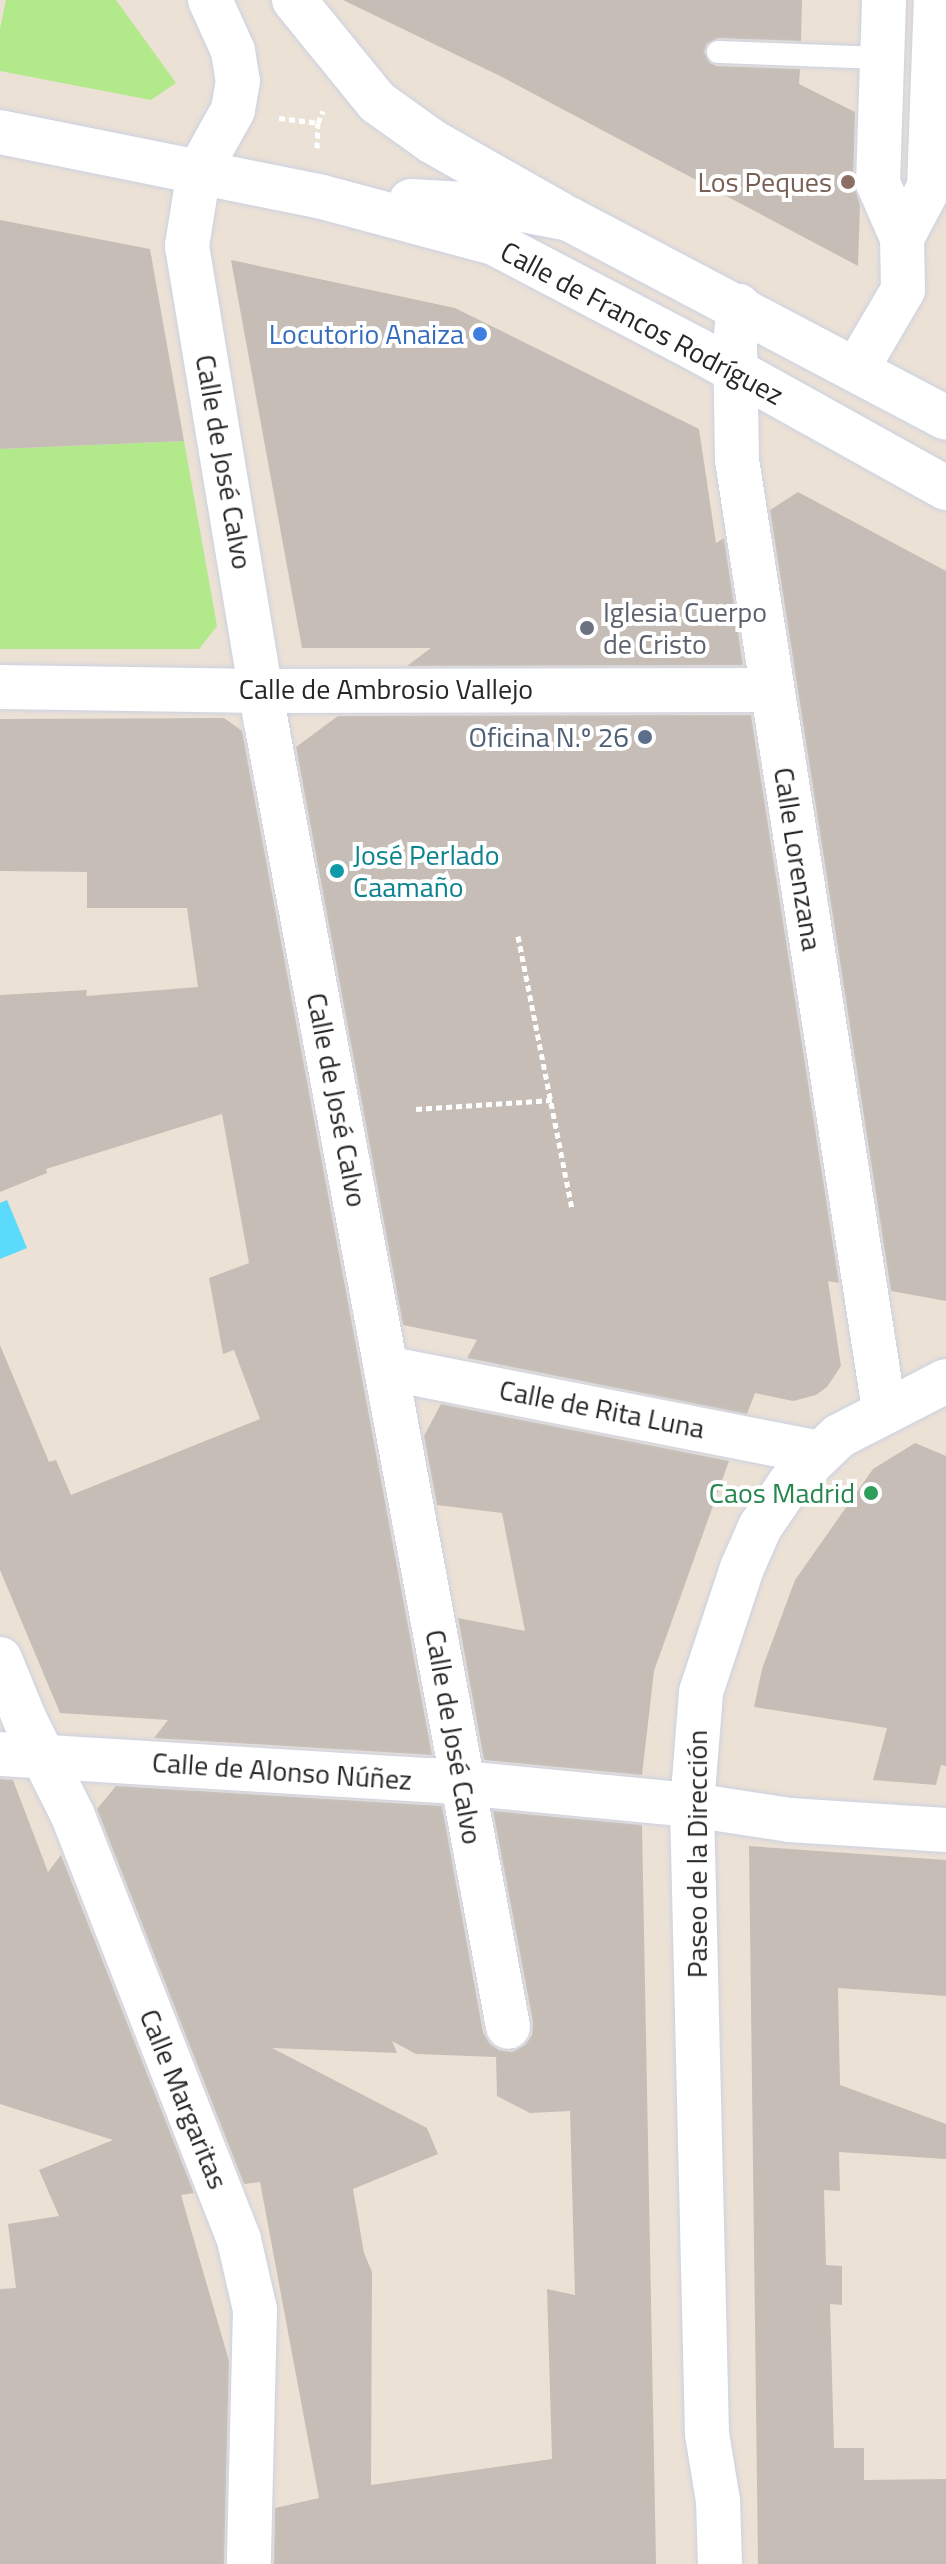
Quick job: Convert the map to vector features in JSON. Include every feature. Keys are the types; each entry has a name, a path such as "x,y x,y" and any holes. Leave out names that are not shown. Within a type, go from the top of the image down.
{"street":[{"path":"199,171 233,110 238,81 233,51 210,0"},
{"path":"294,0 377,102 433,142 569,219"},
{"path":"856,370 903,290 902,238 878,183 884,0"},
{"path":"902,238 929,187 940,57 936,0"},
{"name":"Calle de Francos Rodríguez","path":"0,132 199,171 320,177 569,219 739,306 946,418"},
{"name":"Calle de José Calvo","path":"199,171 187,246 261,691 508,2027"},
{"name":"Calle de Francos Rodríguez","path":"320,177 494,243 736,371 946,488"},
{"name":"Calle Lorenzana","path":"739,306 737,460 884,1410"},
{"name":"Calle de Ambrosio Vallejo","path":"0,687 261,691 772,690"},
{"name":"Calle de Rita Luna","path":"386,1368 818,1453"},
{"name":"Paseo de la Dirección","path":"720,2564 718,2501 707,2434 692,1805 695,1730 710,1653 760,1527 790,1483 818,1453 884,1410 946,1381"},
{"name":"Calle Margaritas","path":"0,1659 73,1816 233,2221 255,2310 249,2564"},
{"name":"Calle de Alonso Núñez","path":"0,1754 463,1783 692,1805 790,1820 946,1830"},
{"name":"Paseo de la Dirección","path":"693,2564 692,2499 707,2434"}],"lane":[{"path":"718,52 882,58"}],"path":[{"path":"320,177 318,123 327,103"},
{"path":"265,116 318,123"},
{"path":"518,936 572,1209"},
{"path":"416,1109 552,1100"}],"green space":[{"path":"6,0 116,0 176,83 151,100 0,71 0,29"},
{"path":"184,441 217,626 199,649 0,649 0,449"}],"water":[{"path":"7,1200 27,1248 0,1259 0,1203"}],"building":[{"path":"343,0 802,0 801,41 718,38 707,44 704,52 710,63 717,66 800,69 799,84 855,112 853,182 860,205 858,266 500,76"},
{"path":"0,220 150,249 184,441 0,449"},
{"path":"231,260 455,308 699,429 716,543 724,538 743,665 407,666 431,648 302,648"},
{"path":"798,492 946,571 946,1301 891,1291 770,510"},
{"path":"751,715 839,1283 828,1281 841,1366 827,1387 816,1395 793,1401 755,1393 747,1414 467,1358 477,1340 403,1325 296,747 338,716"},
{"path":"224,718 242,731 432,1755 154,1738 168,1720 60,1713 0,1570 0,1345 49,1462 56,1460 71,1495 260,1419 234,1350 223,1354 209,1278 249,1263 222,1114 46,1169 47,1173 0,1192 0,995 87,990 86,996 198,987 187,908 87,908 87,872 0,871 0,719"},
{"path":"441,1404 729,1461 654,1671 642,1775 484,1760 458,1618 525,1631 502,1513 437,1505 424,1436"},
{"path":"915,1443 946,1456 946,1766 941,1765 936,1785 873,1780 887,1728 754,1707 762,1669 795,1580 873,1469"},
{"path":"0,1779 13,1780 48,1872 61,1855 194,2193 181,2195 229,2361 224,2564 0,2564 0,2289 16,2288 8,2224 59,2216 39,2170 113,2140 0,2104"},
{"path":"116,1786 442,1806 483,2032 490,2044 499,2050 512,2052 525,2045 532,2035 533,2022 493,1811 642,1825 656,2564 274,2564 275,2508 319,2498 260,2182 244,2184 97,1809","holes":["392,2041 416,2054 496,2057 497,2096 530,2113 570,2111 575,2295 547,2289 552,2459 371,2485 372,2272 364,2253 353,2189 438,2154 427,2128 272,2048 397,2053"]},
{"path":"749,1846 946,1860 946,1996 838,1988 840,2085 946,2124 946,2159 839,2152 840,2191 824,2190 826,2265 842,2266 842,2305 830,2304 834,2448 864,2448 864,2480 946,2479 946,2564 758,2564"}],"place":[{"name":"Los Peques","path":"848,182"},
{"name":"Locutorio Anaiza","path":"480,334"},
{"name":"Iglesia Cuerpo de Cristo","path":"587,628"},
{"name":"Oficina N.º 26","path":"645,737"},
{"name":"José Perlado Caamaño","path":"337,871"},
{"name":"Caos Madrid","path":"871,1493"}]}
